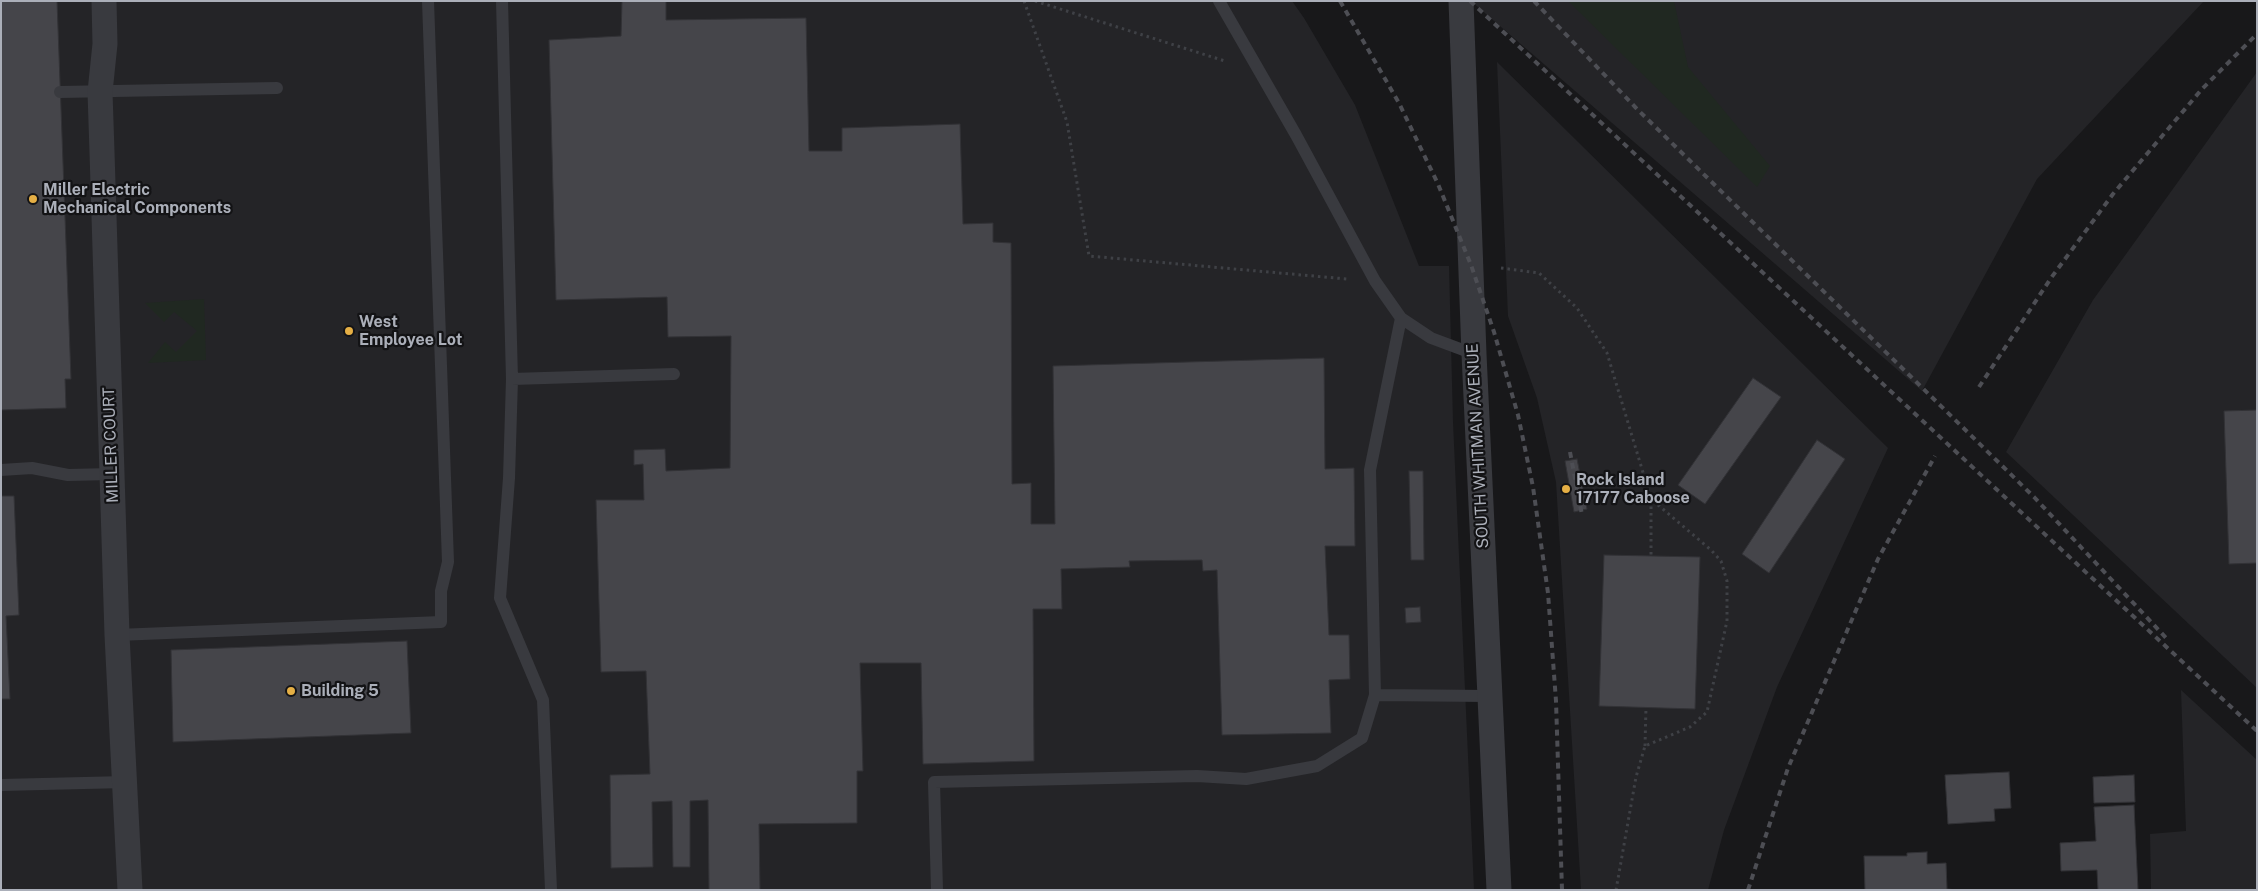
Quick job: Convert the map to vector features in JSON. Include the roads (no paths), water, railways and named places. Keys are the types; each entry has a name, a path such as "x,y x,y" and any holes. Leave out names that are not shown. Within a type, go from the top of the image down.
{"street":[{"name":"MILLER COURT","path":"104,1 105,44 100,92 117,635 126,782 130,890"},
{"name":"SOUTH WHITMAN AVENUE","path":"1461,1 1474,354 1499,890"}],"lane":[{"path":"117,635 441,622 440,591 448,562 428,1"},
{"path":"502,1 512,379 509,478 500,598 543,700 550,890"},
{"path":"1219,1 1375,281 1401,318 1431,338 1474,354"},
{"path":"60,92 276,88"},
{"path":"937,890 934,782 1197,776 1246,779 1317,766 1362,738 1375,695 1370,470 1401,318"},
{"path":"512,379 674,374"},
{"path":"1,470 32,468 68,476 112,474"},
{"path":"1375,695 1489,696"},
{"path":"1,785 126,782"}],"railway":[{"path":"1340,1 1399,103 1438,184 1471,265 1494,332 1518,415 1533,487 1548,593 1556,701 1562,890"},
{"path":"1470,1 2257,731"},
{"path":"1534,1 1637,109 2034,497 2168,640"},
{"path":"1979,387 2051,278 2113,194 2202,89 2257,34"},
{"path":"1570,452 1582,515"},
{"path":"1748,890 1788,768 1878,559 1935,456"}],"place":[{"name":"Miller Electric Mechanical Components","path":"33,199"},
{"name":"West Employee Lot","path":"349,331"},
{"name":"Rock Island 17177 Caboose","path":"1566,489"},
{"name":"Building 5","path":"291,691"}]}
